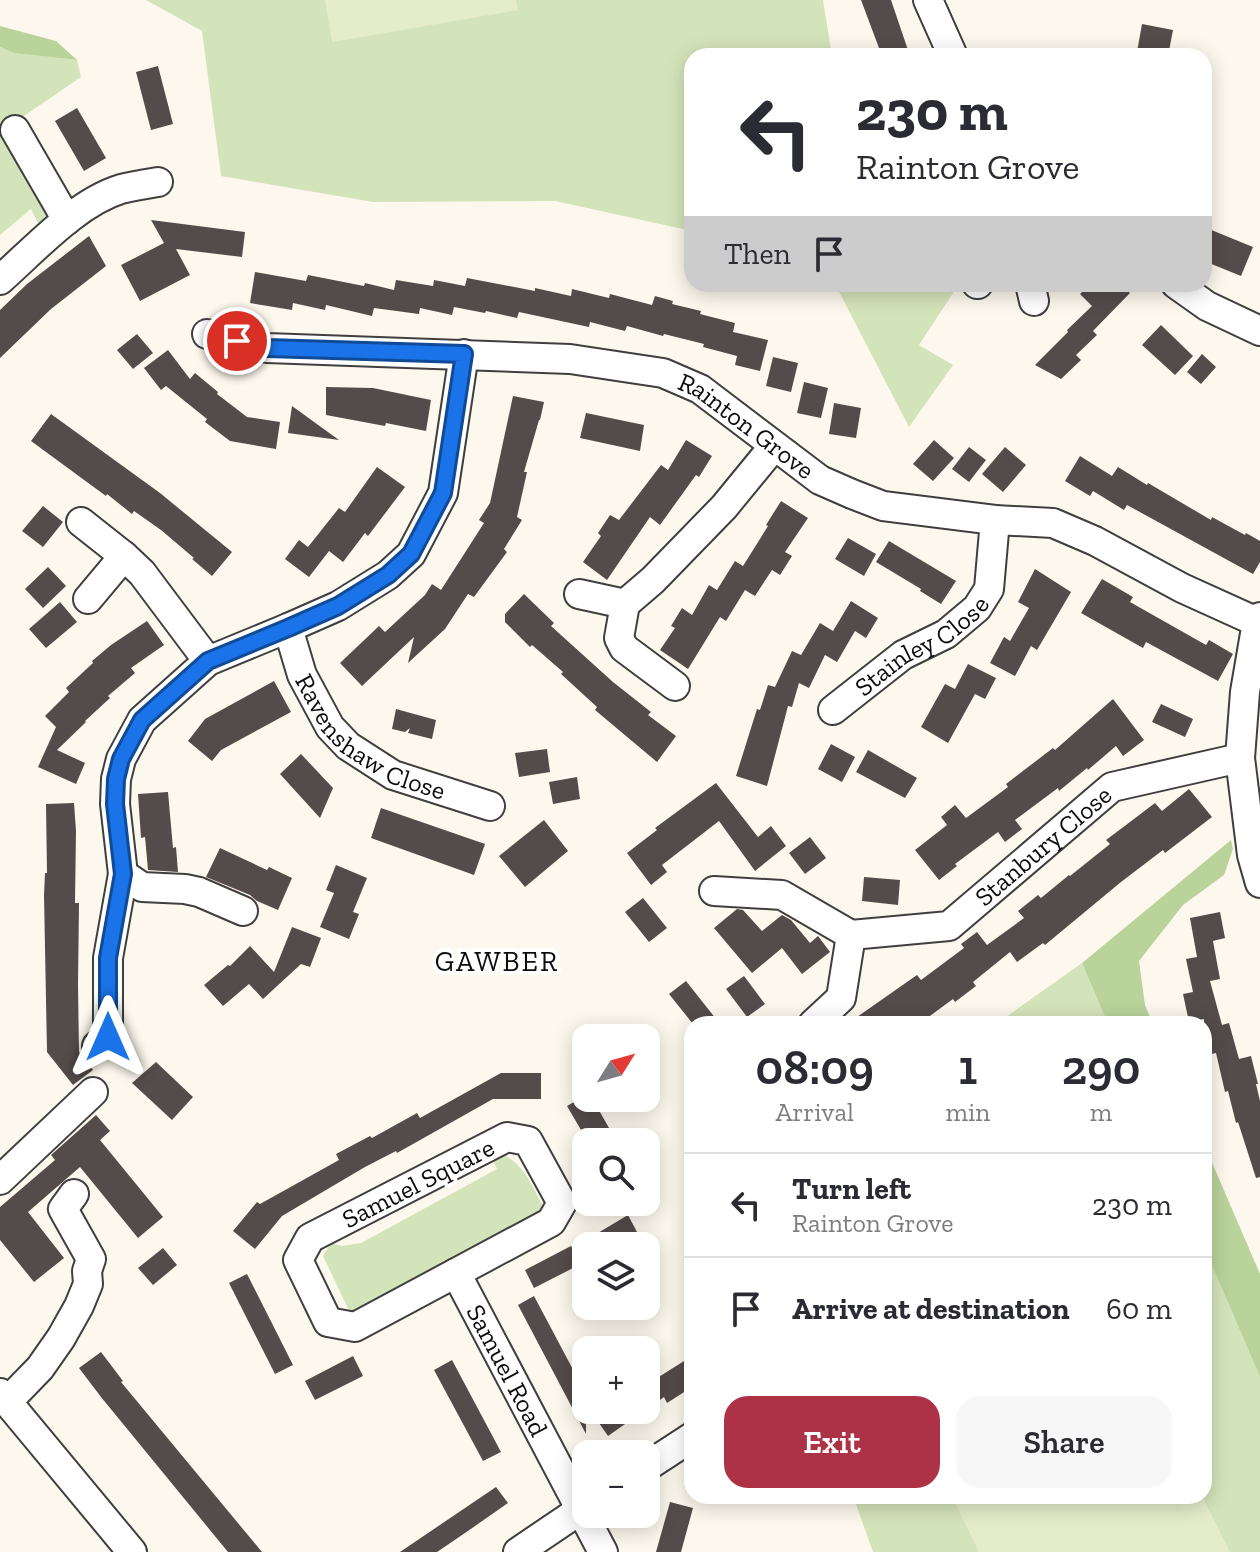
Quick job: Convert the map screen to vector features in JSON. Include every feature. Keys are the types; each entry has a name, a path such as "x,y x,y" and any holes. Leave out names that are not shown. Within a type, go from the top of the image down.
{"street":[{"path":"930,0 950,48"},
{"path":"15,130 67,220"},
{"path":"0,280 67,220 91,203 120,190 158,182"},
{"path":"1187,292 1207,306 1260,331"},
{"name":"Rainton Grove","path":"207,334 267,348 570,359 663,373 700,389 820,480 883,506 995,520 1053,523 1095,541 1182,588 1259,619"},
{"path":"97,1046 108,1037 108,958 123,874 115,804 121,759 142,720 208,661 338,606 388,575 411,554 443,493 464,354"},
{"path":"675,686 624,648 619,638 625,604 653,580 724,507 774,446"},
{"name":"Stainley Close","path":"833,710 903,655 946,634 977,608 989,589 995,520"},
{"path":"81,522 142,573 208,661"},
{"path":"88,599 124,556"},
{"path":"579,594 625,604"},
{"path":"1259,619 1252,693 1240,758 1252,855 1260,883"},
{"name":"Ravenshaw Close","path":"288,628 302,675 330,727 348,746 393,775 490,806"},
{"name":"Stanbury Close","path":"851,935 949,926 1112,787 1240,758"},
{"path":"123,874 142,887 199,892 243,911"},
{"path":"714,891 782,895 851,935 841,998 822,1016"},
{"path":"0,1180 93,1092"},
{"name":"Samuel Square","path":"507,1137 528,1141 562,1203 551,1222 456,1273 355,1327 328,1322 298,1260 310,1238 507,1137"},
{"path":"74,1194 63,1209 91,1259 87,1271 88,1284 61,1338 40,1368 4,1398 128,1551"},
{"name":"Samuel Road","path":"456,1273 572,1486"},
{"path":"660,1458 684,1442"},
{"path":"518,1552 572,1516"},
{"name":"Samuel Road","path":"593,1528 603,1552"}],"green space":[{"path":"146,0 823,0 831,48 684,48 684,229 555,201 373,202 221,176 202,31"},
{"path":"325,0 516,0 518,10 332,42"},
{"path":"0,26 56,41 77,60 14,53 0,47"},
{"path":"0,47 15,53 77,60 81,77 8,127 58,218 42,231 31,209 0,235"},
{"path":"839,292 954,292 919,345 953,365 909,427"},
{"path":"1231,840 1233,849 1224,875 1183,905 1139,961 1145,1005 1150,1016 1105,1016 1082,963"},
{"path":"1082,963 1105,1016 1007,1016"},
{"path":"502,1154 510,1158 527,1177 544,1208 540,1216 352,1317 323,1256 331,1243 342,1246 361,1243 497,1169 491,1157"},
{"path":"1212,1163 1260,1274 1260,1377 1212,1266"},
{"path":"1212,1266 1260,1377 1260,1552 873,1552 856,1504 1212,1504"},
{"path":"956,1504 1206,1504 1230,1552 979,1552"}],"building":[{"path":"861,0 891,0 907,48 879,48"},
{"path":"1142,24 1173,30 1170,48 1138,48"},
{"path":"158,66 173,124 151,130 136,72"},
{"path":"77,108 106,158 84,171 55,121"},
{"path":"151,220 245,232 242,257 176,249 190,275 140,301 121,265 164,243"},
{"path":"1212,230 1253,247 1241,276 1212,264"},
{"path":"89,236 106,266 51,309 0,358 0,310 27,284"},
{"path":"255,272 306,281 308,275 394,290 396,280 433,286 434,280 465,286 467,278 571,296 572,289 609,298 610,294 652,305 655,296 701,311 700,314 735,323 733,332 768,340 760,371 735,365 737,356 703,347 704,344 627,326 625,331 590,322 589,327 519,312 517,318 454,307 452,315 420,308 419,314 374,308 372,316 326,305 325,310 293,303 292,310 250,303"},
{"path":"1130,293 1093,331 1097,335 1076,355 1081,360 1061,379 1035,365 1092,306 1080,294"},
{"path":"1161,325 1193,356 1175,375 1142,345"},
{"path":"137,334 153,353 133,369 117,350"},
{"path":"168,350 190,379 195,373 247,417 280,422 276,449 230,441 166,386 161,390 144,368"},
{"path":"1202,354 1216,367 1201,384 1187,372"},
{"path":"773,357 798,363 791,392 766,386"},
{"path":"804,382 828,388 821,418 797,413"},
{"path":"326,387 373,388 431,400 426,431 326,415"},
{"path":"513,396 544,402 524,472 527,472 517,517 522,520 504,549 507,552 474,597 468,594 445,629 408,663 414,637 362,686 340,663 379,626 385,632 425,595 432,584 441,590 484,523 479,520 490,503"},
{"path":"834,403 861,408 856,438 829,434"},
{"path":"292,406 339,440 288,433"},
{"path":"586,413 644,425 640,451 580,438"},
{"path":"51,414 160,493 232,552 212,576 161,530 134,511 132,514 31,441"},
{"path":"686,440 712,456 660,525 650,517 607,580 583,562 601,536 598,533 610,515 619,520 661,465 668,470"},
{"path":"934,440 954,458 933,481 913,464"},
{"path":"969,447 986,460 969,482 952,469"},
{"path":"1005,447 1026,465 1003,492 982,474"},
{"path":"1080,456 1112,476 1118,467 1211,520 1212,517 1260,541 1260,562 1253,574 1127,505 1124,510 1093,491 1090,496 1065,481"},
{"path":"377,467 405,487 368,536 365,533 343,562 329,551 309,577 285,559 299,540 308,547 339,508 345,512"},
{"path":"781,501 808,518 785,552 792,556 780,575 772,570 755,596 745,590 726,621 720,617 688,669 660,650 675,628 671,626 682,608 692,615 709,585 717,590 735,561 743,566"},
{"path":"43,506 63,522 43,547 22,531"},
{"path":"848,538 876,554 864,576 835,559"},
{"path":"889,541 956,581 941,604 876,562"},
{"path":"48,567 66,586 43,608 25,589"},
{"path":"1035,569 1071,592 1037,650 1031,646 1015,676 990,663 1004,637 1010,641 1029,608 1018,602"},
{"path":"1102,579 1133,597 1130,602 1206,645 1209,640 1233,654 1218,681 1146,642 1143,648 1081,613"},
{"path":"524,594 554,623 551,626 651,712 648,715 676,736 657,762 595,710 597,707 561,674 563,672 532,645 530,647 505,622 505,614"},
{"path":"851,601 878,618 866,638 855,631 837,662 825,655 809,688 799,683 792,707 788,706 767,786 736,776 757,709 760,710 768,685 775,687 792,651 801,655 820,623 833,631"},
{"path":"60,602 77,622 46,648 29,629"},
{"path":"147,621 164,645 131,668 135,673 108,696 110,698 57,750 85,763 76,784 38,767 56,727 45,716 69,692 66,688 92,661"},
{"path":"968,664 996,678 985,699 975,694 948,743 921,727 945,684 955,689"},
{"path":"274,681 291,712 221,750 212,761 188,741 205,719"},
{"path":"1113,699 1144,740 1123,756 1116,746 1088,770 1015,820 1022,829 1005,842 998,832 939,880 915,850 947,825 941,817 955,805 966,818 1053,748 1055,750"},
{"path":"1161,704 1193,719 1185,737 1152,722"},
{"path":"396,709 436,720 432,739 408,733 410,728 405,732 392,729"},
{"path":"831,744 855,757 842,782 818,769"},
{"path":"547,749 550,772 519,777 515,753"},
{"path":"868,750 917,778 905,798 856,772"},
{"path":"301,754 333,788 320,818 280,774"},
{"path":"577,777 580,799 553,804 549,782"},
{"path":"716,783 758,837 771,826 786,846 755,871 719,821 662,865 667,872 651,885 627,853"},
{"path":"1189,789 1212,817 1121,882 1045,945 1043,943 1017,962 1010,952 973,982 976,986 955,1002 953,999 930,1016 858,1016 917,975 921,980 964,948 961,944 977,932 987,945 1024,918 1018,911 1038,895 1041,898 1110,844 1106,840 1155,803 1162,811"},
{"path":"168,792 178,872 148,870 145,837 141,838 138,794"},
{"path":"74,803 75,903 79,903 79,1052 93,1070 73,1085 47,1052 44,895 47,873 46,804"},
{"path":"381,808 485,844 474,875 371,838"},
{"path":"544,820 568,851 525,887 499,856"},
{"path":"810,837 826,858 805,874 789,853"},
{"path":"220,848 292,878 278,910 206,877"},
{"path":"336,865 367,878 353,912 359,914 349,939 320,927 334,893 326,890"},
{"path":"864,877 900,880 898,905 862,901"},
{"path":"643,898 667,928 649,942 625,912"},
{"path":"737,909 743,910 762,931 782,915 791,920 810,943 818,936 830,952 802,974 782,948 752,973 714,928"},
{"path":"1220,912 1225,938 1213,941 1220,979 1210,981 1222,1025 1229,1023 1239,1059 1251,1056 1260,1101 1260,1177 1256,1178 1228,1091 1225,1092 1216,1053 1212,1054 1212,1016 1188,1016 1183,994 1193,992 1186,959 1197,957 1190,918"},
{"path":"292,927 321,938 310,967 301,964 263,999 249,984 223,1006 204,985 250,946 274,972"},
{"path":"744,976 765,1004 746,1016 726,989"},
{"path":"686,981 714,1016 687,1016 669,994"},
{"path":"156,1062 193,1097 172,1120 132,1083"},
{"path":"501,1073 541,1073 541,1099 493,1099 397,1153 365,1167 282,1216 255,1249 233,1231 257,1202 260,1204 339,1160 336,1154 417,1113 420,1118"},
{"path":"572,1103 572,1112 600,1112 609,1128 580,1128 567,1106"},
{"path":"96,1115 110,1131 100,1140 163,1217 138,1238 80,1167 28,1212 64,1258 34,1282 0,1240 0,1207 55,1160 51,1155"},
{"path":"629,1216 637,1232 599,1232"},
{"path":"163,1248 177,1265 153,1285 138,1268"},
{"path":"572,1248 572,1269 534,1288 525,1270"},
{"path":"247,1274 293,1365 275,1374 229,1283"},
{"path":"534,1296 572,1368 572,1407 518,1305"},
{"path":"101,1352 121,1382 262,1552 228,1552 101,1397 79,1368"},
{"path":"353,1356 363,1376 315,1400 305,1381"},
{"path":"452,1360 501,1452 483,1461 434,1370"},
{"path":"684,1361 684,1392 667,1403 664,1397 660,1400 660,1376"},
{"path":"600,1424 625,1424 608,1436"},
{"path":"496,1487 508,1503 437,1552 400,1552"},
{"path":"670,1502 693,1508 681,1552 656,1552"}],"district":[{"name":"GAWBER","path":"497,961"}],"route":[{"path":"108,1037 108,958 123,874 115,804 116,779 121,759 142,720 208,661 338,606 388,575 411,554 443,493 464,354 267,348 237,341"}]}
